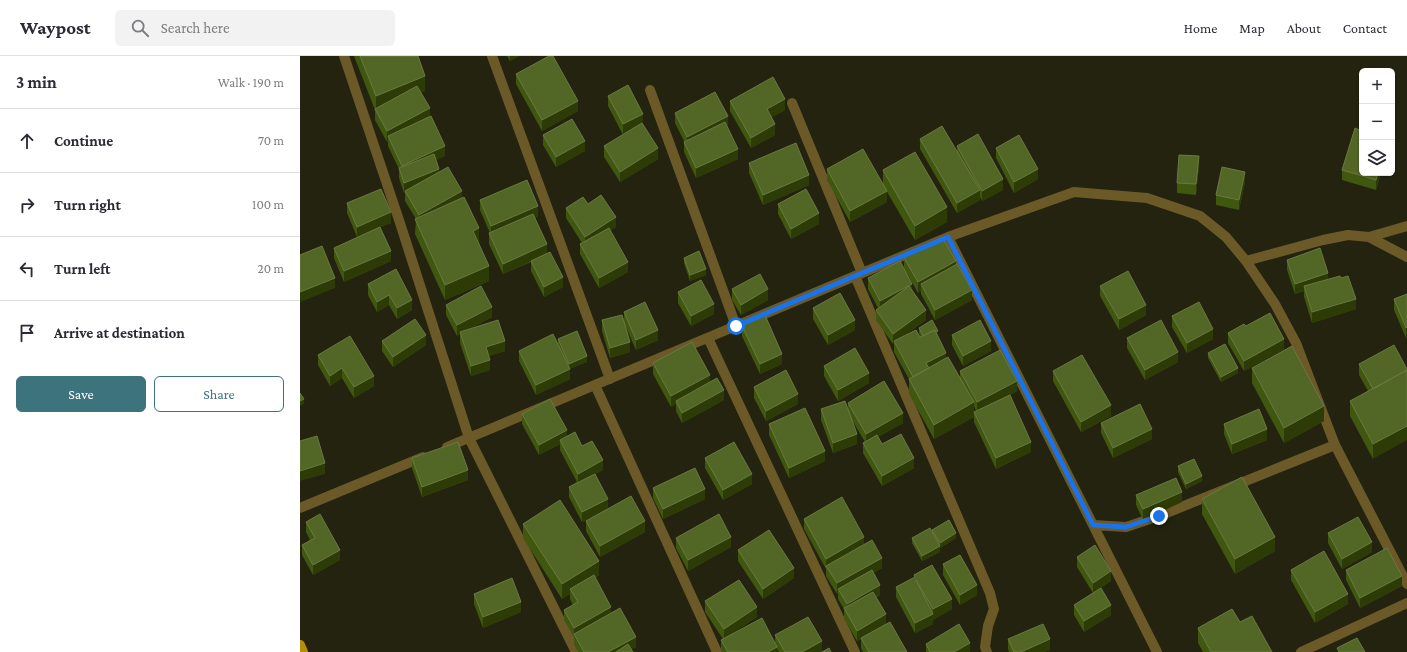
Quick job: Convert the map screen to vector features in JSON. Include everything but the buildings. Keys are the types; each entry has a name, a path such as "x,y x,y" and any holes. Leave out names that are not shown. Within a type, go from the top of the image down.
{"main road":[{"path":"300,645 304,652"}],"street":[{"path":"344,56 400,223 469,438 576,652"},
{"path":"492,56 610,379"},
{"path":"650,90 736,326"},
{"path":"792,103 858,275 990,593 994,609 988,626 985,647 986,652"},
{"path":"300,508 948,237 1074,192 1147,198 1200,216 1226,237 1246,261 1275,304 1296,343 1335,445 1407,584"},
{"path":"1246,261 1323,240 1348,236 1369,237 1407,226"},
{"path":"948,237 1157,652"},
{"path":"1369,237 1407,257"},
{"path":"708,338 855,652"},
{"path":"595,385 717,652"},
{"path":"1093,525 1126,527 1159,516 1335,445"},
{"path":"1301,652 1407,603"}],"route":[{"path":"736,326 948,237 1093,525 1126,527 1159,516"}]}
